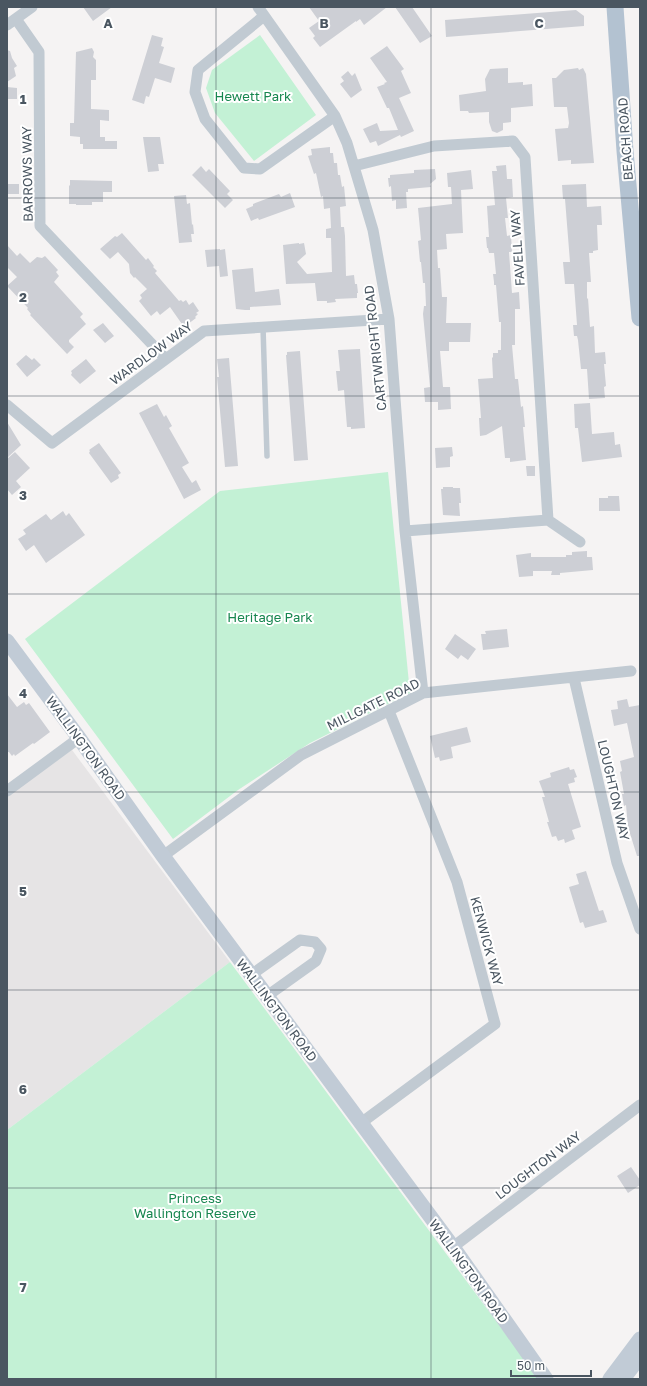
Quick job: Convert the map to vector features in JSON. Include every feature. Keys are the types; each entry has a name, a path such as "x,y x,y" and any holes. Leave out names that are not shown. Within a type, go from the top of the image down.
{"main road":[{"name":"BEACH ROAD","path":"615,7 640,318"}],"street":[{"path":"12,22 32,7"},
{"path":"261,11 198,70 194,92 205,119 244,168 260,169 335,116"},
{"name":"CARTWRIGHT ROAD","path":"261,11 335,116 347,143 373,230 389,319 405,531 423,693"},
{"name":"BARROWS WAY","path":"12,22 39,52 40,226 166,359"},
{"name":"FAVELL WAY","path":"354,166 434,146 513,141 525,157 548,520"},
{"name":"WARDLOW WAY","path":"7,405 52,444 204,331 389,319"},
{"path":"405,531 548,520 580,542"},
{"name":"WALLINGTON ROAD","path":"7,641 79,738 163,856 453,1248 546,1379"},
{"name":"MILLGATE ROAD","path":"163,856 302,755 423,693 631,671"},
{"name":"LOUGHTON WAY","path":"574,678 617,863 640,929"},
{"name":"KENWICK WAY","path":"361,1123 495,1024 457,882 389,711"},
{"path":"7,791 79,738"},
{"path":"251,975 300,940 315,942 320,949 316,961 267,996"},
{"name":"LOUGHTON WAY","path":"453,1248 640,1105"},
{"path":"610,1379 640,1339"},
{"path":"623,1379 640,1356"}],"lane":[{"path":"263,327 267,456"}],"shaded area":[{"path":"72,750 230,962 7,1130 7,796"}],"green space":[{"name":"Hewett Park","path":"260,35 316,115 254,161 215,113 206,88 212,70"},
{"name":"Heritage Park","path":"388,472 410,693 310,743 238,790 173,839 25,639 220,491"},
{"name":"Princess Wallington Reserve","path":"230,962 539,1379 7,1379 7,1130"}],"building":[{"path":"83,7 112,7 93,21"},
{"path":"309,7 387,7 364,25 360,19 356,21 320,47 313,38 315,36 309,28 319,21"},
{"path":"395,7 412,7 432,36 420,43"},
{"path":"576,10 584,16 584,26 446,37 445,20"},
{"path":"152,35 163,38 161,46 164,47 159,63 175,68 171,83 155,78 149,97 146,96 144,104 132,100"},
{"path":"387,46 404,69 401,71 411,93 399,98 414,131 401,137 400,135 378,146 376,141 370,143 363,129 377,123 380,131 398,130 389,108 387,108 377,87 387,82 370,58"},
{"path":"92,48 94,52 93,57 96,60 96,80 91,80 91,109 109,110 109,121 100,120 100,137 105,137 105,141 117,141 117,149 83,149 83,144 80,144 80,137 70,136 70,123 74,123 76,52"},
{"path":"7,50 10,51 17,66 14,68 16,76 7,82"},
{"path":"508,68 508,83 523,82 523,85 532,84 533,106 511,108 511,122 503,123 503,130 497,133 492,131 489,122 489,112 469,113 468,111 460,111 459,95 486,91 485,79 490,69"},
{"path":"578,68 579,70 583,68 586,74 594,163 571,164 571,160 558,161 555,129 568,128 569,123 567,107 554,107 552,78 556,78 564,70"},
{"path":"348,71 352,76 355,73 362,90 351,98 340,84 344,81 341,77"},
{"path":"7,87 17,88 17,99 7,99"},
{"path":"143,137 160,137 164,164 158,164 159,171 148,172"},
{"path":"330,147 330,153 333,153 334,163 337,163 338,175 340,175 342,187 344,186 346,206 340,207 341,227 344,227 345,236 346,276 354,275 358,293 357,298 335,299 336,302 327,303 327,301 317,301 315,283 286,284 283,245 304,243 306,254 297,262 307,274 332,272 331,238 326,238 326,229 331,228 330,208 324,209 323,196 321,197 316,173 314,174 308,156 312,155 311,149"},
{"path":"506,165 507,179 512,179 513,197 506,198 508,218 505,218 507,236 511,235 512,252 509,252 512,293 519,292 520,309 515,309 515,345 512,345 515,379 518,379 521,407 523,406 526,460 510,462 510,458 505,458 502,426 486,435 480,436 479,418 481,418 478,379 493,378 493,353 498,353 498,350 501,350 501,322 499,322 496,285 494,285 493,274 496,274 494,253 489,253 486,237 489,237 487,206 495,205 492,171 497,171 496,166"},
{"path":"201,166 206,172 209,169 230,191 227,194 233,200 225,208 192,175"},
{"path":"435,169 436,179 430,184 431,187 408,189 408,192 406,192 407,208 396,209 396,200 392,201 391,186 389,187 388,178 390,178 390,175 414,173 414,170"},
{"path":"471,170 473,189 461,190 463,233 446,234 447,249 437,250 442,297 447,297 446,323 471,323 470,342 449,342 449,351 440,351 443,387 450,387 451,409 438,410 438,402 425,402 424,388 430,387 423,314 424,306 426,306 425,283 423,283 418,241 421,240 418,208 452,204 451,187 448,187 447,173"},
{"path":"70,180 112,181 112,192 103,192 103,202 92,202 92,205 69,204"},
{"path":"7,184 19,184 19,194 7,194"},
{"path":"586,184 587,207 601,206 602,225 597,225 598,250 593,251 593,253 589,253 591,282 587,282 587,299 588,298 590,327 594,326 595,353 605,352 606,364 604,364 606,386 604,387 605,398 589,399 587,369 581,369 578,340 577,336 574,336 573,325 577,325 574,284 565,284 563,262 570,262 565,199 563,199 562,185"},
{"path":"290,193 295,207 259,220 258,218 251,221 246,209 253,206 253,204 279,194 281,197"},
{"path":"186,195 187,204 190,203 194,234 191,234 192,242 179,243 174,196"},
{"path":"122,233 146,260 148,258 157,271 155,273 179,301 181,300 183,302 186,300 189,305 193,302 199,311 196,313 198,314 195,317 196,318 184,327 170,307 160,315 157,311 151,316 139,301 142,298 140,295 147,289 130,273 129,264 118,252 110,259 100,249 115,236 117,237"},
{"path":"7,245 17,256 20,253 30,263 37,257 42,258 45,256 58,270 56,272 59,276 54,282 83,314 80,317 86,324 69,340 74,347 67,354 30,315 31,314 27,309 28,308 7,286 17,277 7,267"},
{"path":"225,249 228,276 220,277 219,266 207,267 205,250"},
{"path":"253,268 255,292 279,289 281,305 250,307 250,310 236,309 232,270"},
{"path":"103,323 114,336 105,343 93,330"},
{"path":"360,349 365,428 351,429 351,427 347,427 344,390 338,391 336,371 340,371 338,350"},
{"path":"300,351 308,460 294,461 286,355 287,352"},
{"path":"26,355 32,360 34,358 41,365 27,377 16,364"},
{"path":"229,358 238,466 225,467 217,377 219,377 217,359"},
{"path":"86,359 96,371 80,384 71,375 71,371"},
{"path":"590,403 592,434 614,432 615,445 620,444 622,457 582,462 578,428 575,428 574,404"},
{"path":"157,404 164,417 166,415 172,426 169,428 189,463 182,467 192,483 196,480 201,490 184,499 139,413"},
{"path":"7,422 21,445 7,458"},
{"path":"99,443 121,473 118,475 119,478 111,483 89,453 89,450"},
{"path":"452,447 453,456 450,457 450,467 436,468 435,448"},
{"path":"15,452 30,468 16,481 21,487 12,495 7,489 7,459"},
{"path":"526,466 535,466 535,476 527,476"},
{"path":"443,487 460,488 460,516 443,515 441,489 443,489"},
{"path":"608,496 619,496 620,511 599,511 599,498 608,498"},
{"path":"63,511 66,516 69,513 85,535 46,563 34,545 26,551 18,539 26,534 23,530 46,514 51,520"},
{"path":"587,551 587,557 592,557 593,570 560,573 560,575 551,575 552,571 533,571 533,576 519,577 516,555 531,553 531,557 566,557 566,555 572,555 572,552"},
{"path":"507,629 509,647 483,650 481,634 486,634 485,631"},
{"path":"455,634 476,649 468,660 461,655 458,659 445,649"},
{"path":"7,694 17,707 24,702 26,705 29,703 50,732 15,756 14,754 12,756 9,752 7,752"},
{"path":"627,699 629,707 640,705 640,856 637,856 628,827 620,772 622,771 620,761 634,757 627,723 614,726 611,710 618,709 617,701"},
{"path":"467,727 471,742 451,747 453,758 440,761 439,757 435,758 430,736"},
{"path":"569,767 570,770 574,769 577,777 574,778 575,782 568,784 581,827 572,830 575,839 565,843 564,839 558,841 556,836 552,837 547,822 549,822 542,797 545,797 539,781 551,777 550,773"},
{"path":"586,871 599,911 603,910 607,922 585,928 583,922 580,923 569,887 579,884 576,874"},
{"path":"631,1167 640,1180 640,1185 628,1193 617,1176"}]}
